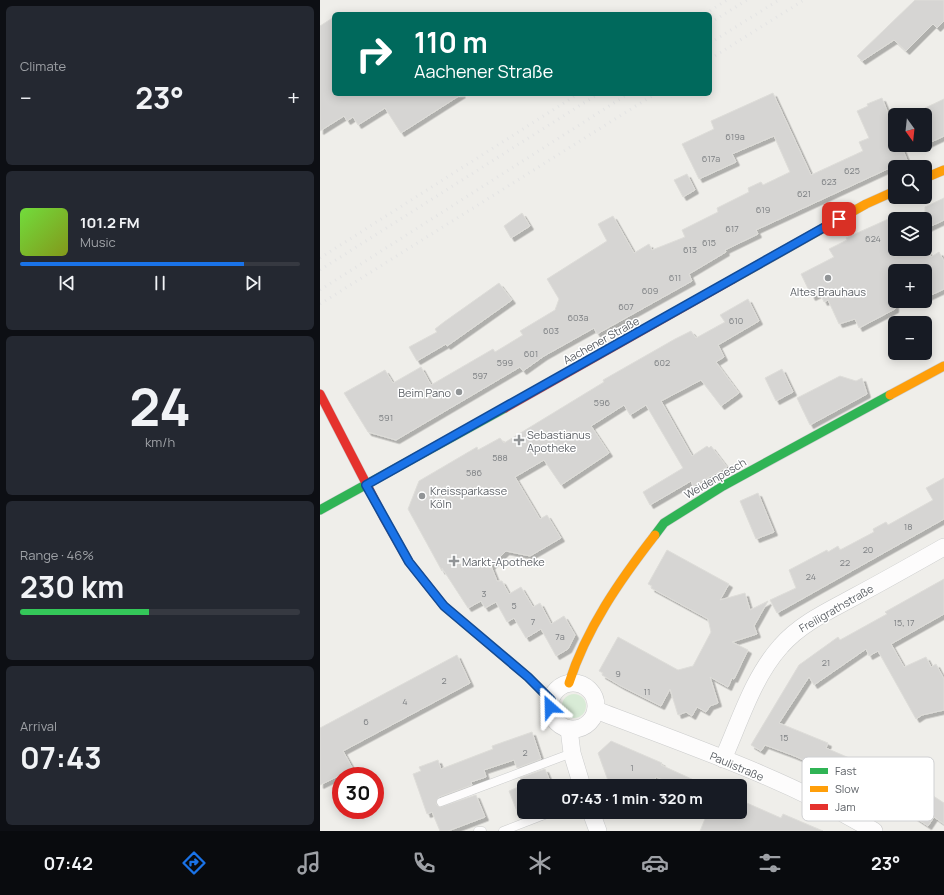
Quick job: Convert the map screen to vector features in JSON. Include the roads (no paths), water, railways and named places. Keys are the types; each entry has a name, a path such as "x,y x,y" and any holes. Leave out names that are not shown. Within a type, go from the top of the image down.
{"street":[{"path":"932,175 944,170"},
{"name":"Aachener Straße","path":"320,510 866,204 888,194"},
{"name":"Weidenpesch","path":"569,683 577,658 609,599 637,558 664,523 723,486 944,366"},
{"path":"320,394 366,485 409,562 444,606 528,677 551,700"},
{"name":"Freiligrathstraße","path":"723,759 753,690 780,646 796,631 817,617 944,547"},
{"path":"569,683 576,683 589,690 596,702 596,710 589,723 576,729 569,729 556,722 550,707 551,700 558,689 569,683"},
{"name":"Paulistraße","path":"596,710 723,759 802,793"},
{"path":"569,729 572,753 580,779"},
{"path":"594,819 598,831"},
{"name":"Paulistraße","path":"858,821 874,831"}],"lane":[{"path":"442,802 572,753"},
{"path":"503,831 534,819"}],"railway":[{"path":"708,12 727,0"},
{"path":"712,22 747,0"},
{"path":"712,42 779,0"},
{"path":"712,58 804,0"},
{"path":"320,258 575,96"},
{"path":"320,270 595,96"},
{"path":"320,290 625,96"},
{"path":"320,304 652,96"}],"place":[{"name":"Altes Brauhaus","path":"828,278"},
{"name":"Beim Pano","path":"459,392"},
{"name":"Sebastianus Apotheke","path":"519,440"},
{"name":"Kreissparkasse Köln","path":"422,496"},
{"name":"Markt-Apotheke","path":"454,561"}]}
